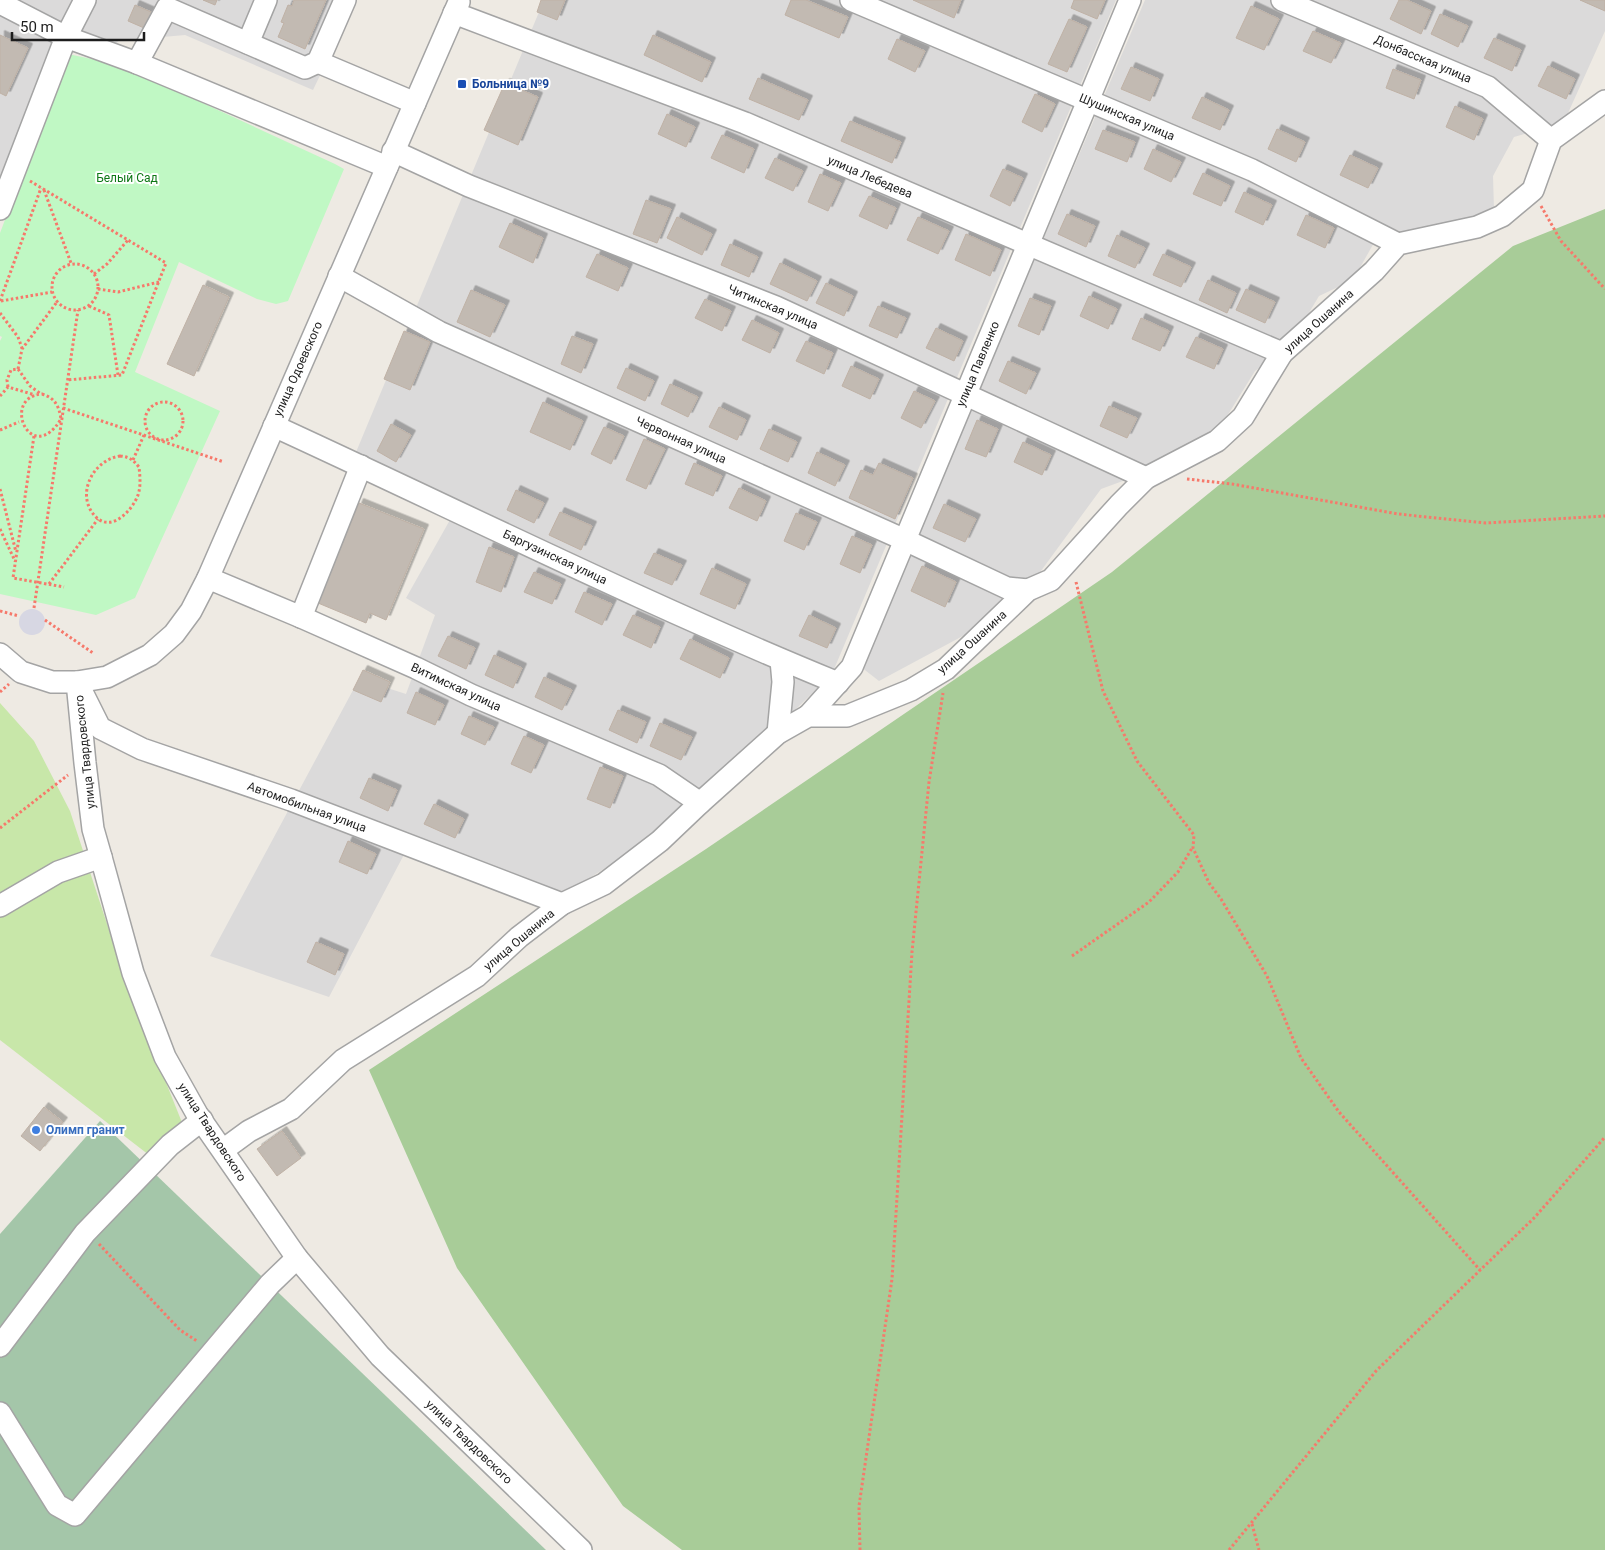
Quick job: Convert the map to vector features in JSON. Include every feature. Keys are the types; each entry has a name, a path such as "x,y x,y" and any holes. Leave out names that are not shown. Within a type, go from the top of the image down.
{"street":[{"path":"0,209 66,37 85,0"},
{"path":"248,43 266,0"},
{"path":"137,63 167,8 305,68 318,62 345,0"},
{"name":"Шушинская улица","path":"851,0 1252,170 1398,244"},
{"name":"улица Павленко","path":"808,716 852,667 1130,0"},
{"name":"Донбасская улица","path":"1282,0 1488,87 1551,140"},
{"name":"Читинская улица","path":"0,3 66,37 390,159 469,186 776,307 1146,478"},
{"name":"улица Одоевского","path":"78,682 107,677 150,655 174,634 191,611 208,578 457,7"},
{"name":"улица Лебедева","path":"457,7 745,123 1282,353"},
{"path":"318,62 414,103"},
{"path":"1398,244 1477,227 1502,216 1532,190 1551,140 1605,101"},
{"name":"улица Ошанина","path":"223,1150 249,1131 291,1109 343,1060 476,976 519,937 562,904 604,884 660,841 778,733 808,716 847,716 911,690 946,670 1028,590 1051,580 1146,478 1217,441 1242,418 1282,353 1374,271 1398,244"},
{"name":"Червонная улица","path":"339,276 439,332 906,540 1007,588 1028,590"},
{"name":"Баргузинская улица","path":"274,426 534,548 781,660 838,683"},
{"path":"301,617 361,466"},
{"name":"Витимская улица","path":"208,578 301,617 472,695 659,775 700,803"},
{"name":"улица Твардовского","path":"0,654 21,672 52,682 78,682 93,829 133,973 165,1058 202,1120 296,1258 380,1356 581,1550"},
{"path":"778,733 783,682 781,660"},
{"name":"Автомобильная улица","path":"78,682 100,728 142,749 291,800 562,904"},
{"path":"0,906 58,872 101,858"},
{"path":"0,1346 84,1233 170,1145 202,1120"},
{"path":"0,1413 57,1505 75,1515 270,1284 296,1258"}],"path":[{"path":"14,172 166,263 122,375 67,380"},
{"path":"43,189 71,264"},
{"path":"0,301 43,189"},
{"path":"1532,190 1561,241 1605,289"},
{"path":"94,274 107,264 128,240"},
{"path":"71,264 87,266 97,278 98,293 94,300 89,306 78,310 67,309 57,302 52,292 51,284 58,270 71,264"},
{"path":"98,288 118,292 159,282"},
{"path":"0,301 52,292"},
{"path":"42,394 28,397 19,408 19,422 22,429 34,436 48,435 54,431 61,420 58,406 54,400 30,386 18,369 22,349 57,302"},
{"path":"89,306 109,315 118,375"},
{"path":"34,608 78,310"},
{"path":"0,313 18,337 22,349"},
{"path":"0,396 8,387 7,380 11,370 18,369"},
{"path":"21,390 30,386"},
{"path":"8,387 35,395"},
{"path":"162,402 174,405 182,414 180,432 170,440 157,440 145,425 147,413 150,408 162,402"},
{"path":"63,408 224,462"},
{"path":"0,430 19,422"},
{"path":"133,460 144,435"},
{"path":"34,436 13,578 64,587"},
{"path":"112,457 128,457 133,460 139,468 140,478 138,495 134,503 120,519 108,522 98,519 87,502 90,477 94,471 112,457"},
{"path":"1186,479 1232,484 1398,514 1486,523 1605,516"},
{"path":"0,489 16,555"},
{"path":"49,584 98,519"},
{"path":"0,529 15,562"},
{"path":"1070,559 1103,691 1137,761 1194,835 1193,848 1178,872 1149,902 1072,956"},
{"path":"0,611 20,616"},
{"path":"45,620 93,652"},
{"path":"860,1550 860,1506 892,1279 912,952 930,782 946,670"},
{"path":"0,828 85,763"},
{"path":"1193,848 1209,883 1221,899 1267,976 1301,1058 1339,1112 1480,1270"},
{"path":"1229,1550 1376,1371 1535,1217 1605,1137"},
{"path":"84,1233 102,1246 180,1330 213,1351"},
{"path":"1252,1523 1259,1550"}],"shaded area":[{"path":"0,0 356,0 313,90 185,35 118,41 107,64 61,48 0,188"},
{"path":"544,0 1116,0 832,674 684,818 547,905 408,847 329,997 210,956 359,679 406,694 435,615 406,598 455,511 354,457"},
{"path":"1145,0 1605,0 1605,31 1564,122 1514,137 1493,176 1494,210 1424,241 1384,225 1353,280 1319,296 1289,346 1255,371 1219,429 1150,471 1101,489 1013,609 879,681 861,667"},
{"path":"32,609 41,613 45,622 41,631 32,635 23,631 19,622 23,613"}],"green space":[{"name":"Белый Сад","path":"68,54 120,65 344,169 288,301 276,304 257,299 179,262 135,372 220,411 135,598 96,615 0,594 0,341 2,337 0,336 0,233"},
{"path":"1605,209 1605,1550 682,1550 623,1506 457,1268 369,1070 706,849 1112,572 1513,246"},
{"path":"0,703 34,741 70,811 127,985 185,1130 149,1155 0,1040"},
{"path":"100,1121 546,1550 0,1550 0,1234"}],"building":[{"path":"203,0 217,0 215,5"},
{"path":"294,0 326,0 305,49 278,37 284,23 281,22 288,5 292,6"},
{"path":"541,0 565,0 557,20 537,12"},
{"path":"791,0 806,0 848,17 839,38 785,15"},
{"path":"913,0 961,0 954,18"},
{"path":"1074,0 1105,0 1097,19 1071,8"},
{"path":"1399,0 1407,0 1431,11 1421,34 1390,19"},
{"path":"1580,0 1605,0 1605,11"},
{"path":"135,5 158,15 151,31 128,21"},
{"path":"1251,6 1279,19 1264,50 1236,38"},
{"path":"1440,14 1468,26 1458,47 1431,34"},
{"path":"1069,19 1087,27 1067,72 1048,64"},
{"path":"1313,31 1341,43 1331,63 1303,51"},
{"path":"0,35 28,48 6,96 0,93"},
{"path":"653,35 711,62 702,82 644,55"},
{"path":"1494,38 1521,50 1512,71 1484,58"},
{"path":"897,39 925,51 915,72 888,59"},
{"path":"1548,66 1575,79 1566,99 1538,86"},
{"path":"1131,67 1159,79 1150,101 1121,89"},
{"path":"1393,69 1421,80 1414,99 1386,88"},
{"path":"758,78 808,100 799,120 749,99"},
{"path":"505,83 538,97 518,145 484,130"},
{"path":"1035,94 1055,104 1042,132 1022,122"},
{"path":"1202,97 1229,110 1220,130 1192,118"},
{"path":"1455,106 1483,119 1474,140 1446,127"},
{"path":"667,114 695,127 686,147 658,134"},
{"path":"850,121 901,142 892,163 841,141"},
{"path":"1277,129 1305,142 1296,162 1268,149"},
{"path":"1103,130 1135,142 1127,162 1095,149"},
{"path":"722,135 754,149 744,173 711,158"},
{"path":"1153,149 1181,162 1171,182 1144,169"},
{"path":"1350,155 1378,168 1368,188 1340,175"},
{"path":"775,158 803,171 793,191 765,178"},
{"path":"1003,169 1023,178 1010,206 990,196"},
{"path":"1203,173 1230,186 1221,206 1193,194"},
{"path":"820,174 841,183 828,211 808,202"},
{"path":"1244,192 1272,205 1263,225 1235,212"},
{"path":"869,196 896,208 887,229 859,216"},
{"path":"646,200 671,209 657,243 633,234"},
{"path":"1067,214 1095,226 1086,247 1058,234"},
{"path":"1306,215 1334,228 1325,248 1297,235"},
{"path":"677,217 712,234 702,255 667,238"},
{"path":"918,217 949,231 938,254 907,240"},
{"path":"510,223 543,238 533,263 499,247"},
{"path":"966,234 1001,250 990,276 955,260"},
{"path":"1117,235 1145,248 1135,268 1108,256"},
{"path":"730,244 758,257 749,277 721,265"},
{"path":"597,254 628,268 618,291 586,277"},
{"path":"1163,254 1191,267 1181,287 1153,275"},
{"path":"780,263 817,281 807,301 770,284"},
{"path":"1208,280 1236,293 1227,313 1199,300"},
{"path":"826,283 853,296 844,316 816,303"},
{"path":"203,285 229,297 194,376 167,364"},
{"path":"1246,289 1275,302 1265,323 1236,310"},
{"path":"471,290 505,305 490,337 457,322"},
{"path":"1089,296 1117,309 1108,329 1080,316"},
{"path":"1030,298 1051,306 1039,335 1018,326"},
{"path":"705,299 731,311 722,331 695,318"},
{"path":"878,306 906,318 897,338 869,326"},
{"path":"1141,318 1169,331 1160,351 1132,339"},
{"path":"752,320 779,333 770,353 742,340"},
{"path":"936,328 963,341 954,361 926,348"},
{"path":"404,331 430,342 410,390 384,379"},
{"path":"572,336 593,344 581,373 561,364"},
{"path":"1196,337 1223,349 1214,369 1186,357"},
{"path":"806,341 833,353 824,374 796,361"},
{"path":"1008,361 1036,373 1026,394 999,381"},
{"path":"851,366 879,379 870,399 842,386"},
{"path":"626,368 654,381 645,401 617,388"},
{"path":"670,384 698,397 688,417 661,404"},
{"path":"914,391 935,401 921,428 901,418"},
{"path":"543,402 583,421 570,450 530,432"},
{"path":"1109,406 1137,418 1127,438 1100,426"},
{"path":"719,407 746,420 737,440 709,427"},
{"path":"977,420 998,429 986,457 965,449"},
{"path":"391,424 411,435 396,462 377,451"},
{"path":"604,427 624,436 611,464 591,454"},
{"path":"769,429 797,442 788,462 760,449"},
{"path":"644,439 665,449 646,489 626,480"},
{"path":"1023,442 1051,455 1042,475 1014,462"},
{"path":"817,452 845,465 835,486 808,473"},
{"path":"694,463 722,476 713,496 685,484"},
{"path":"879,463 913,478 895,519 849,498 861,470 873,475"},
{"path":"739,488 766,501 757,521 729,508"},
{"path":"516,490 544,503 534,523 507,510"},
{"path":"359,503 424,529 386,620 370,613 366,623 318,603"},
{"path":"944,504 976,519 965,542 933,528"},
{"path":"560,512 592,526 581,550 549,535"},
{"path":"796,513 817,522 804,550 784,541"},
{"path":"852,536 872,545 860,573 840,564"},
{"path":"489,547 514,557 501,592 476,582"},
{"path":"654,553 682,565 672,585 644,573"},
{"path":"922,566 956,582 945,607 911,591"},
{"path":"712,568 746,584 735,609 700,594"},
{"path":"534,572 561,584 552,604 524,592"},
{"path":"584,592 612,604 602,625 575,612"},
{"path":"633,615 660,627 651,648 623,635"},
{"path":"809,615 836,628 827,648 799,636"},
{"path":"448,636 475,648 466,669 438,656"},
{"path":"690,639 729,658 720,678 680,659"},
{"path":"494,655 522,668 513,688 485,675"},
{"path":"363,670 390,682 381,702 353,690"},
{"path":"544,677 572,690 562,710 535,697"},
{"path":"416,692 444,705 435,725 407,713"},
{"path":"618,710 646,722 637,743 609,730"},
{"path":"469,716 494,727 485,745 461,734"},
{"path":"660,723 692,737 681,760 650,746"},
{"path":"524,736 544,745 531,773 511,764"},
{"path":"600,767 623,776 610,808 587,799"},
{"path":"369,778 397,790 388,811 360,798"},
{"path":"434,804 464,819 455,838 424,824"},
{"path":"348,841 376,854 367,874 339,862"},
{"path":"316,942 344,954 335,975 307,962"},
{"path":"44,1107 63,1122 40,1151 21,1136"},
{"path":"282,1131 301,1158 277,1176 257,1149"}],"place":[{"name":"Больница №9","path":"462,84"},
{"name":"Олимп гранит","path":"36,1130"}]}
